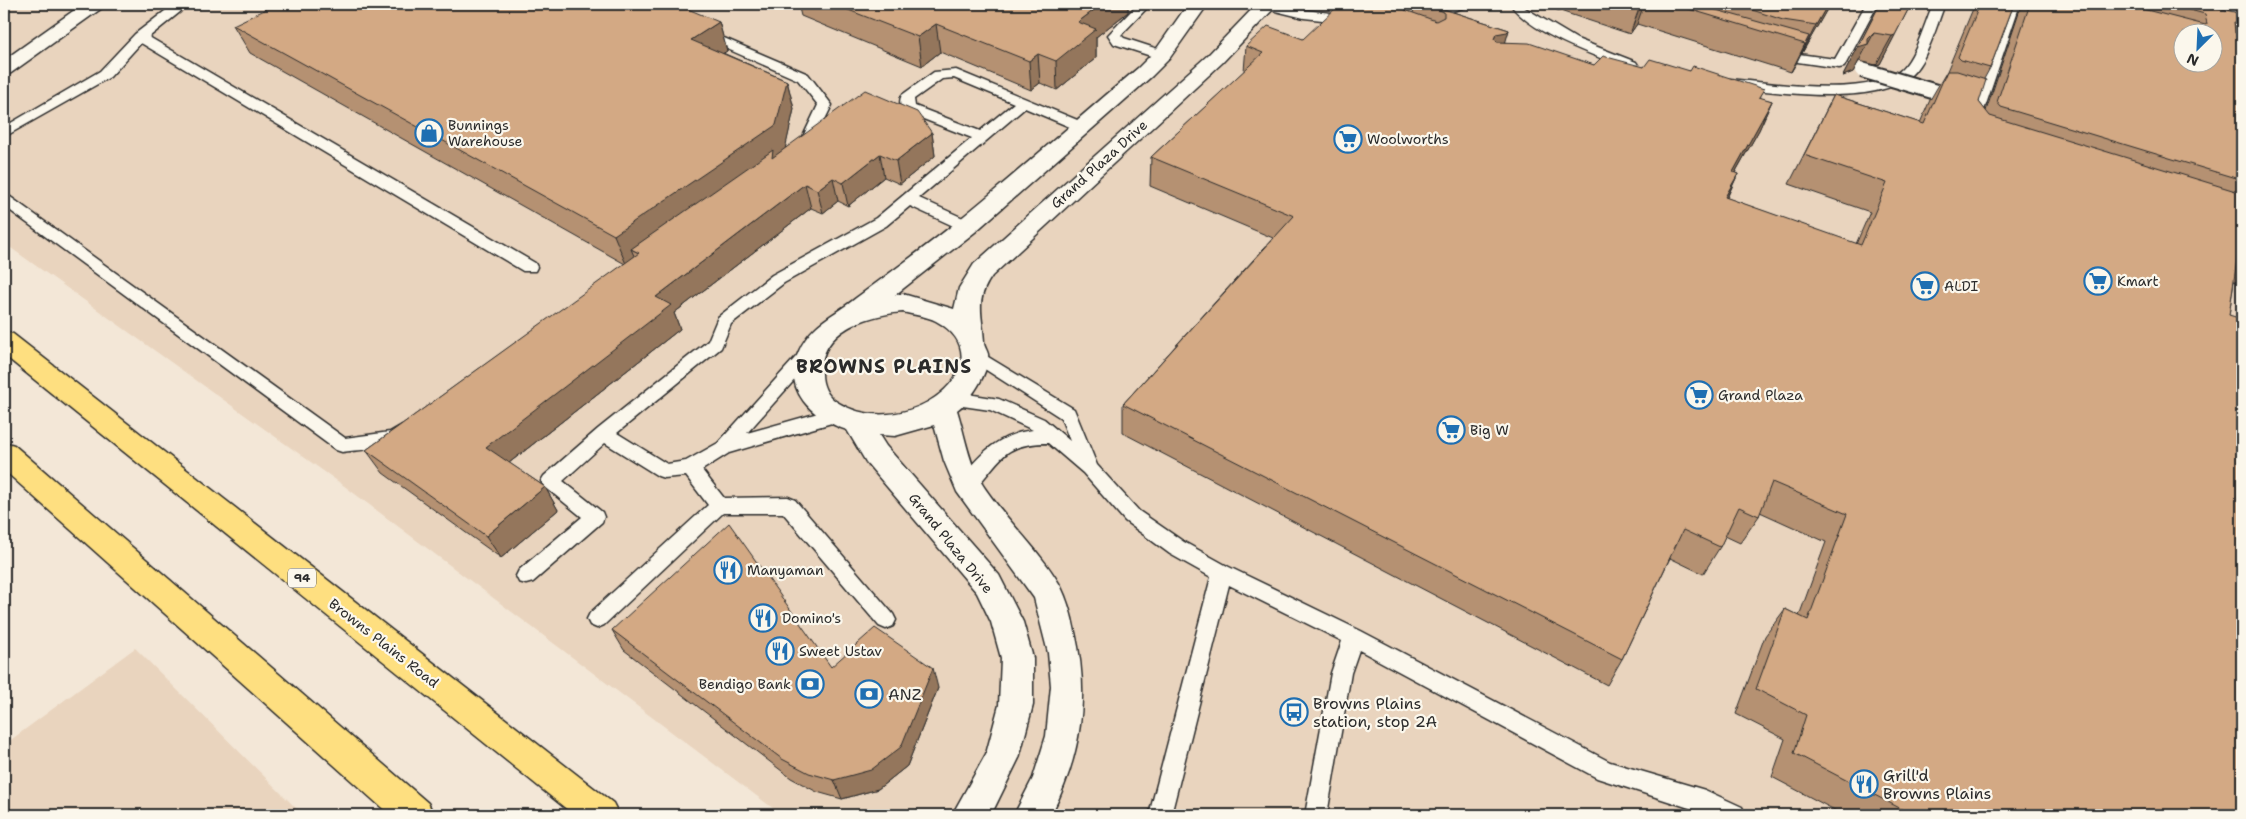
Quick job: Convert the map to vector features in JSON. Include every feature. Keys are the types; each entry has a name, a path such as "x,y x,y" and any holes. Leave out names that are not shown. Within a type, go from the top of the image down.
{"main road":[{"name":"Browns Plains Road","path":"4,341 601,815"},
{"path":"4,453 416,815"}],"street":[{"path":"4,69 95,4"},
{"name":"Grand Plaza Drive","path":"974,347 965,303 970,287 983,270 1215,59 1267,4"},
{"path":"2214,4 2242,12"},
{"path":"856,312 968,226 1082,127 1162,54 1192,7"},
{"path":"4,61 43,40"},
{"path":"903,303 926,306 946,314 962,325 974,347 974,370 967,385 949,404 924,418 902,424 879,426 847,419 819,403 810,387 806,370 810,352 821,336 836,322 856,312 879,305 903,303"},
{"path":"949,404 958,461 967,484 1048,593 1064,653 1067,686 1063,736 1049,783 1035,813"},
{"name":"Grand Plaza Drive","path":"847,419 932,516 988,584 1007,622 1017,658 1016,705 1002,758 981,799 970,815"}],"lane":[{"path":"4,133 105,74 140,37 180,4"},
{"path":"1137,4 1141,8 1114,35 1119,41 1162,54"},
{"path":"1267,4 1304,14 1359,16"},
{"path":"1413,13 1462,4"},
{"path":"1516,4 1521,11 1572,42 1627,64 1646,69"},
{"path":"1839,64 1872,4"},
{"path":"1720,82 1821,90 1861,89 1893,83 1907,72 1939,4"},
{"path":"1978,140 1970,131 2013,6 2031,6 2058,13"},
{"path":"689,27 803,77 825,105 807,146 791,157"},
{"path":"140,37 529,267"},
{"path":"1556,51 1572,42"},
{"path":"1767,53 1839,64 1979,105"},
{"path":"982,137 908,108 907,98 939,75 956,74 1082,127"},
{"path":"526,576 596,517 550,481 604,434 715,344 724,321 778,279 881,222 1023,103"},
{"path":"4,199 342,445 394,438 418,421"},
{"path":"908,199 968,226"},
{"path":"974,347 1068,414 1089,468"},
{"path":"723,448 810,352"},
{"path":"949,404 994,404 1038,424 1089,468 1132,516 1177,548 1222,573 1354,637 1605,771 1705,801 1734,815"},
{"path":"604,434 664,471 690,468 723,448 769,433 847,419"},
{"path":"967,484 986,460 1000,448 1029,436 1054,436"},
{"path":"690,468 719,506"},
{"path":"597,619 719,506 788,505 886,620"},
{"path":"1160,815 1222,573"},
{"path":"1316,815 1342,673 1354,637"}],"shaded area":[{"path":"4,4 2242,4 2242,815 782,815 343,485 4,243"},
{"path":"135,648 303,815 4,815 4,745"}],"building":[{"path":"277,4 676,4 719,22 691,40 787,81 776,125 614,235 233,25"},
{"path":"833,4 1102,4 1078,22 1096,29 1056,61 1038,54 1029,61 936,24 918,37"},
{"name":"Grand Plaza","path":"1340,4 1361,8 1363,4 1397,4 1405,10 1436,21 1444,17 1444,12 1425,4 1428,4 1509,30 1496,34 1494,39 1497,42 1529,43 1594,65 1603,56 1644,67 1650,59 1690,71 1693,66 1764,89 1759,97 1772,101 1733,172 1738,174 1725,197 1861,245 1887,183 1804,155 1834,95 1924,124 1947,71 1957,71 1986,80 1979,102 1990,116 2242,193 2242,246 2239,245 2229,315 2242,319 2242,815 1913,815 1794,753 1806,715 1756,689 1785,609 1808,620 1847,514 1772,482 1759,516 1739,507 1720,547 1683,530 1622,659 1123,404 1294,216 1151,157 1263,53 1246,46 1268,26 1303,39"},
{"path":"1672,4 1696,4 1809,36 1805,44"},
{"path":"1734,4 1828,4 1816,25 1783,20"},
{"path":"1880,4 1911,4 1895,35 1874,33 1868,39 1868,44 1858,47"},
{"path":"1980,4 2014,4 1990,68 1961,60 1958,57"},
{"path":"2030,4 2123,4 2193,22 2174,22 2174,72 2224,72 2224,22 2207,22 2205,14 2167,4 2203,4 2242,14 2242,24 2234,22 2235,33 2242,35 2242,180 2001,107 1997,102"},
{"path":"865,90 917,112 932,133 896,161 880,154 843,183 833,178 817,190 805,184 656,297 671,305 486,447 545,487 486,536 366,450 639,253 631,249 773,150 772,158"},
{"path":"729,523 831,667 875,628 933,668 901,747 871,770 834,780 809,773 782,759 612,630"}],"place":[{"name":"Bunnings Warehouse","path":"429,133"},
{"name":"Woolworths","path":"1348,139"},
{"name":"Kmart","path":"2098,281"},
{"name":"ALDI","path":"1925,286"},
{"name":"Grand Plaza","path":"1699,395"},
{"name":"Big W","path":"1451,430"},
{"name":"Manyaman","path":"728,570"},
{"name":"Domino's","path":"763,618"},
{"name":"Sweet Ustav","path":"780,651"},
{"name":"Bendigo Bank","path":"810,684"},
{"name":"ANZ","path":"869,694"},
{"name":"Browns Plains station, stop 2A","path":"1294,712"},
{"name":"Grill'd Browns Plains","path":"1864,784"}],"district":[{"name":"BROWNS PLAINS","path":"884,366"}]}
